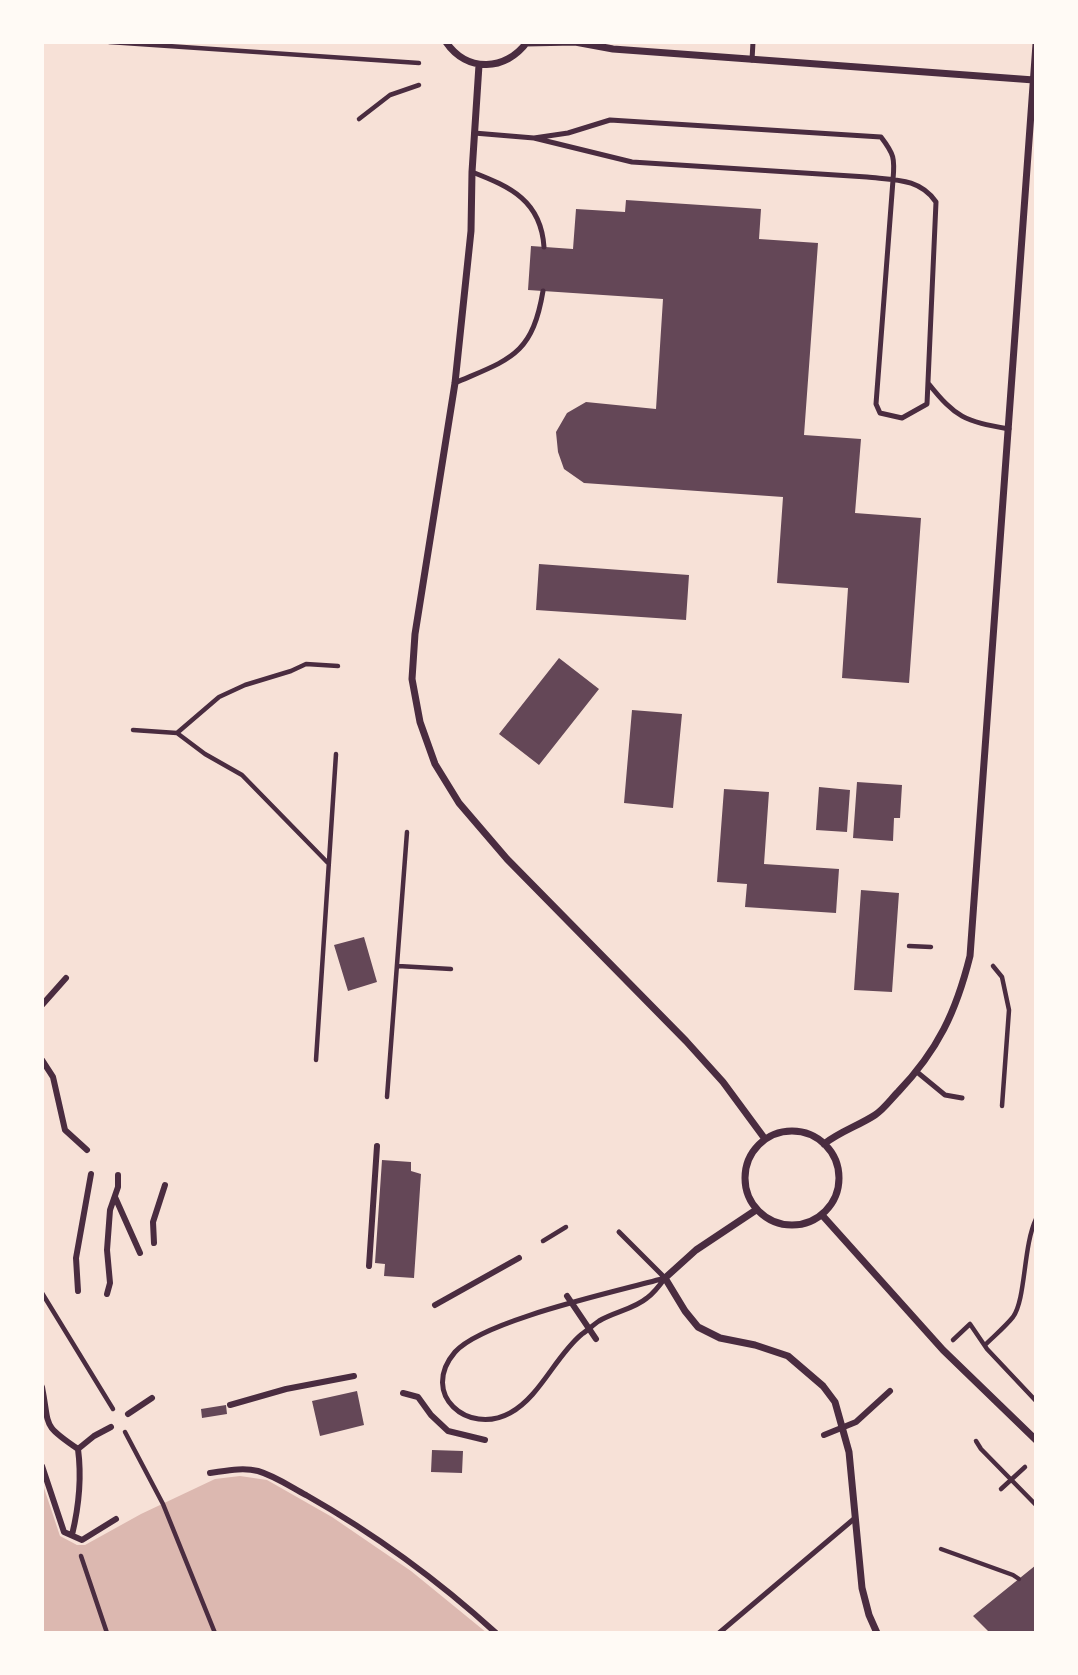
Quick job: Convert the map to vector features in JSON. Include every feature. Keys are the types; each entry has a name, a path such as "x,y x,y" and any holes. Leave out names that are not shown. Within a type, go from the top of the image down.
{"street":[{"path":"446,42 463,60 479,65 505,62 517,54 526,43 576,42 613,49 752,61 1034,80"},
{"path":"824,1144 842,1131 877,1114 917,1072 936,1046 948,1023 960,996 970,956 1036,44"},
{"path":"479,65 471,231 455,383 415,634 412,679 420,722 435,764 459,803 508,859 723,1082 765,1139"},
{"path":"42,1005 66,978"},
{"path":"42,1060 53,1077 65,1130 87,1150"},
{"path":"795,1131 810,1135 824,1144 837,1166 839,1179 837,1192 822,1214 809,1222 795,1225 767,1219 756,1210 747,1196 744,1181 746,1165 753,1150 765,1139 779,1133 795,1131"},
{"path":"369,1266 377,1146"},
{"path":"78,1291 76,1258 91,1174"},
{"path":"107,1294 110,1283 107,1250 110,1210 118,1187 118,1175"},
{"path":"154,1242 153,1222 165,1185"},
{"path":"115,1197 140,1253"},
{"path":"756,1210 696,1250 665,1278 698,1327 720,1338 780,1352 796,1361 835,1402 849,1452 862,1588 877,1633"},
{"path":"822,1214 943,1350 1036,1440"},
{"path":"435,1305 519,1258"},
{"path":"567,1296 596,1339"},
{"path":"230,1405 286,1389 354,1376"},
{"path":"42,1387 47,1424 78,1449 80,1488 72,1535"},
{"path":"824,1435 856,1422 890,1391"},
{"path":"403,1393 418,1397 431,1415 448,1431 485,1440"},
{"path":"128,1415 152,1398"},
{"path":"78,1449 93,1436 111,1427"},
{"path":"42,1466 64,1532 82,1540 116,1519"},
{"path":"210,1473 236,1469 257,1471 314,1499 446,1590 496,1633"}],"lane":[{"path":"752,61 753,42"},
{"path":"474,133 534,138 632,162 893,180 928,190 936,202 927,404 911,415 894,418 880,413 876,404 893,180 894,154 881,137 610,120 568,133 534,138"},
{"path":"472,172 504,184 522,197 542,227 544,247"},
{"path":"455,383 502,362 520,350 538,321 543,291"},
{"path":"928,383 949,409 964,418 983,425 1009,429"},
{"path":"917,1072 945,1095 962,1098"},
{"path":"619,1232 665,1278"},
{"path":"665,1278 646,1299 600,1321 577,1338 526,1399 510,1413 491,1419 474,1418 459,1413 449,1404 443,1391 442,1376 456,1351 470,1340 513,1321 665,1278"},
{"path":"719,1633 855,1518"}],"path":[{"path":"110,42 419,63"},
{"path":"359,119 400,90 419,85"},
{"path":"177,733 219,697 246,685 306,664 338,666"},
{"path":"133,730 177,733 205,754 242,775 328,863"},
{"path":"316,1060 336,754"},
{"path":"387,1097 407,832"},
{"path":"909,946 931,947"},
{"path":"398,966 451,969"},
{"path":"993,966 1002,977 1009,1010 1002,1106"},
{"path":"985,1345 1014,1315 1020,1296 1031,1230 1036,1219"},
{"path":"543,1241 566,1227"},
{"path":"42,1293 116,1414"},
{"path":"959,1334 970,1324 985,1345 1036,1401"},
{"path":"122,1425 163,1504 215,1633"},
{"path":"976,1441 1036,1505"},
{"path":"1001,1489 1025,1467"},
{"path":"77,1545 107,1633"},
{"path":"941,1549 1013,1574 1018,1579"}],"shaded area":[{"path":"240,1476 267,1480 332,1517 411,1571 487,1633 42,1633 42,1482 60,1536 77,1545 85,1545 141,1514 215,1479"}],"building":[{"path":"626,200 761,209 759,239 818,243 804,435 861,439 855,513 921,518 909,683 842,678 848,588 777,583 783,497 584,483 564,469 558,452 556,432 567,413 586,402 656,409 663,299 528,290 531,246 573,249 576,209 625,212"},
{"path":"539,564 689,575 686,620 536,610"},
{"path":"559,658 599,689 539,765 499,734"},
{"path":"632,710 682,714 673,808 624,803"},
{"path":"857,782 902,785 900,818 894,818 893,841 853,838"},
{"path":"819,787 850,790 847,832 816,830"},
{"path":"724,789 769,792 764,864 839,869 836,913 745,907 747,884 717,882"},
{"path":"861,890 899,893 892,992 854,990"},
{"path":"364,937 377,982 348,991 334,945"},
{"path":"382,1160 411,1162 411,1171 421,1174 414,1278 384,1276 385,1264 375,1263"},
{"path":"357,1391 364,1425 320,1436 312,1401"},
{"path":"226,1405 227,1414 202,1418 201,1409"},
{"path":"432,1450 463,1451 462,1473 431,1472"},
{"path":"1036,1565 1036,1633 990,1633 973,1616"}]}
